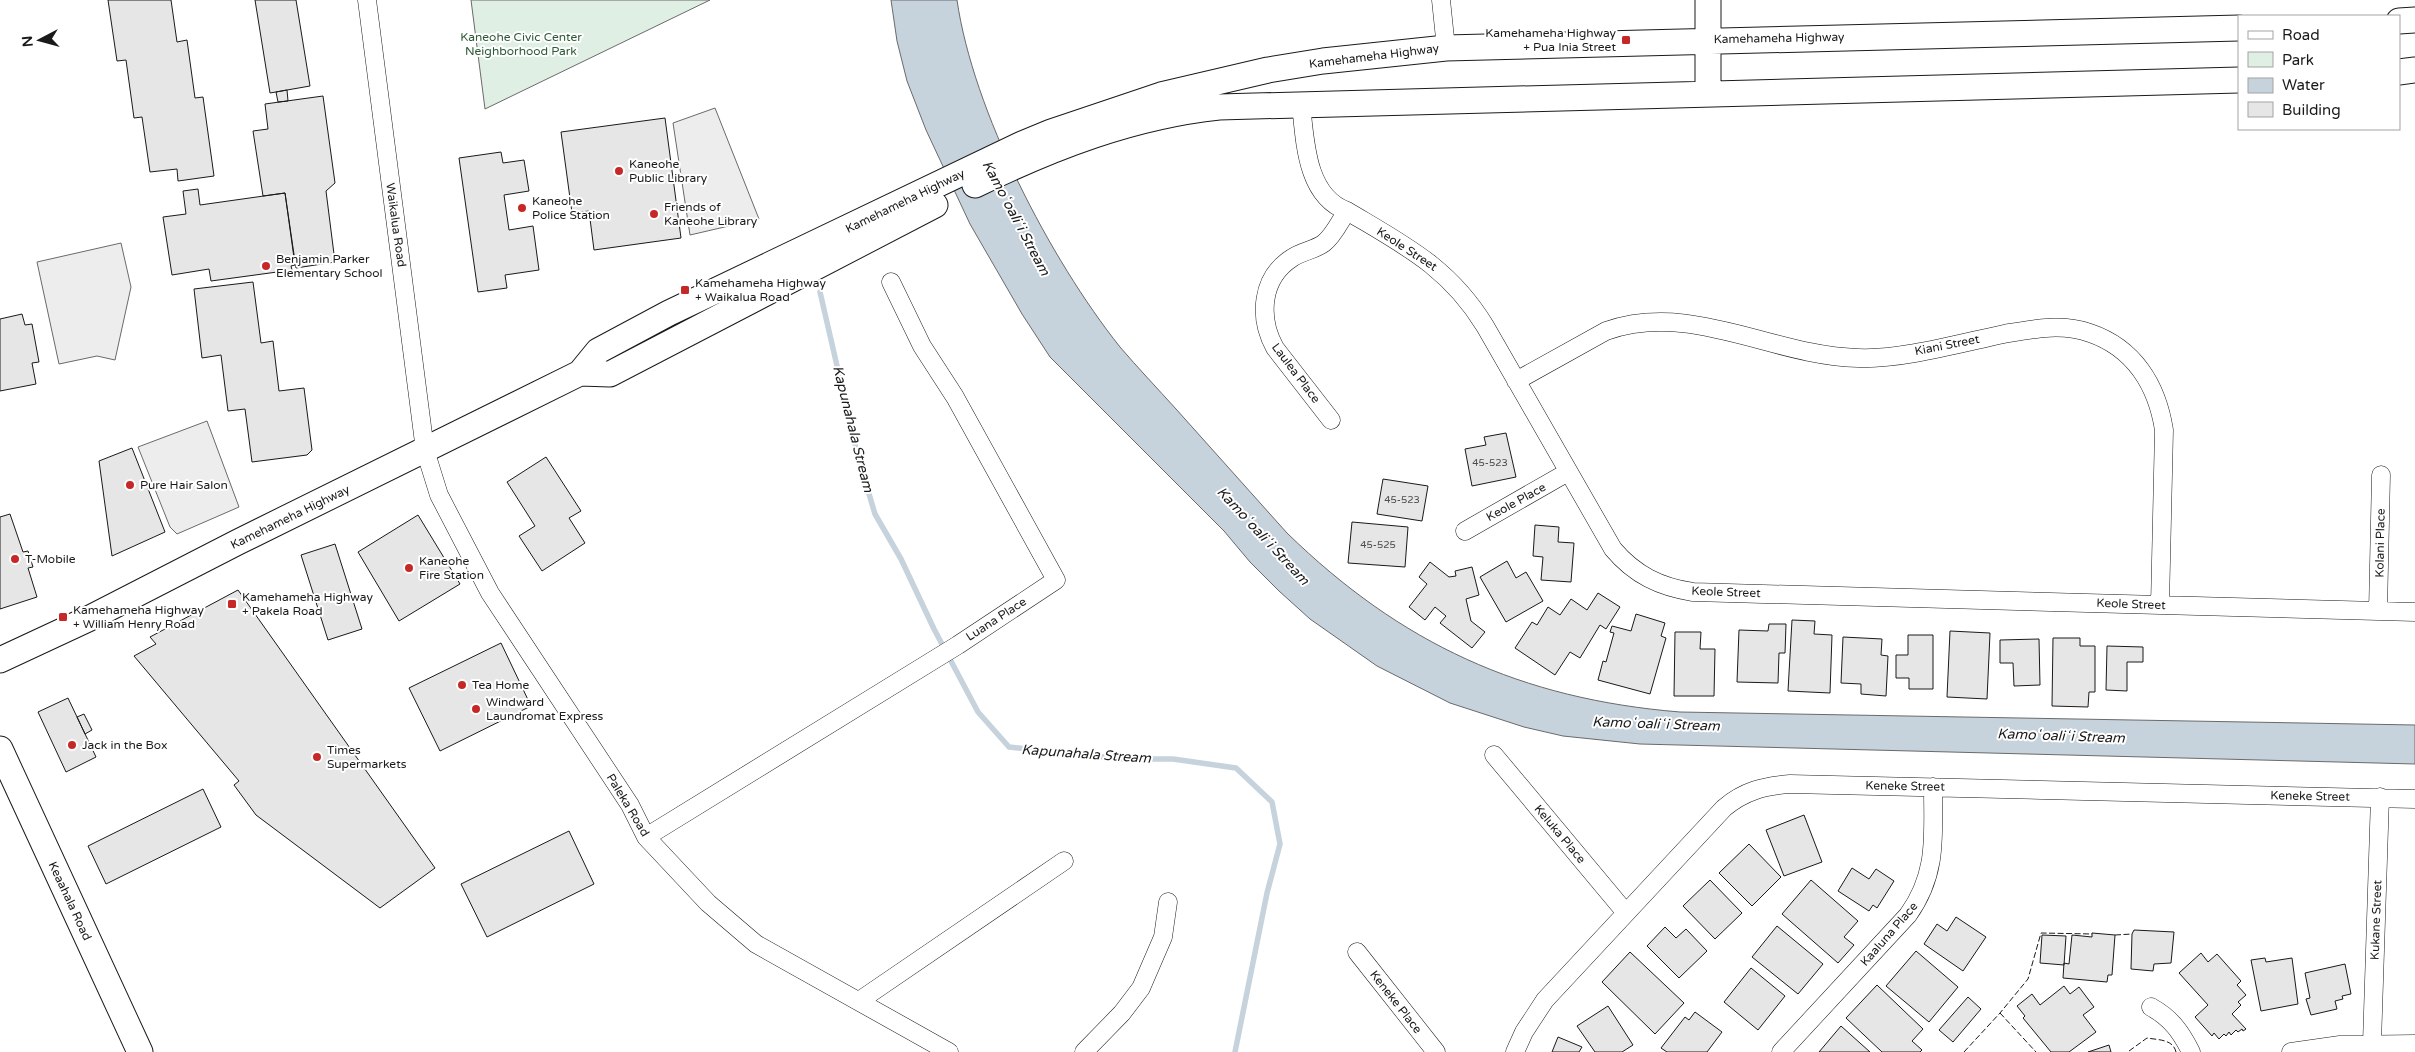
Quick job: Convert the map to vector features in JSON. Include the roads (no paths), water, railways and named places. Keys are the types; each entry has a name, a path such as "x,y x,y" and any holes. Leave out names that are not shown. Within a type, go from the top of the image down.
{"main road":[{"path":"1708,0 1708,94"},
{"path":"2400,21 2415,20"},
{"name":"Kamehameha Highway","path":"0,660 71,627 580,373 598,351 669,313 942,193 1108,112 1161,95 1214,81 1306,64 1446,48 2238,28"},
{"path":"1301,104 1306,64"},
{"path":"2400,72 2415,70"},
{"name":"Kamehameha Highway","path":"1022,154 1157,116 1219,107 2238,80"},
{"name":"Keaahala Road","path":"0,749 140,1052"}],"street":[{"name":"Waikalua Road","path":"367,0 425,450"},
{"path":"1441,0 1446,48"},
{"name":"Keole Street","path":"1301,104 1308,155 1316,180 1335,207 1346,211 1425,259 1450,280 1475,310 1605,537 1623,560 1646,578 1677,590 2415,612"},
{"name":"Laulea Place","path":"1331,420 1275,348 1268,336 1264,310 1269,286 1278,271 1291,258 1327,241 1346,211"},
{"name":"Luana Place","path":"646,837 958,645 1056,580 955,397 922,346 891,282"},
{"name":"Kiani Street","path":"1516,381 1606,331 1652,321 1685,322 1817,354 1861,358 1899,354 2038,328 2073,328 2090,333 2106,340 2134,361 2151,386 2161,414 2164,430 2160,605"},
{"name":"Paleka Road","path":"425,450 439,495 490,593 630,805 646,837 708,903 756,944 949,1052"},
{"name":"Keole Place","path":"1465,531 1568,472"},
{"name":"Kolani Place","path":"2378,611 2381,475"},
{"name":"Keluka Place","path":"1494,755 1626,913"},
{"name":"Keneke Street","path":"1515,1052 1524,1032 1545,1000 1724,808 1734,800 1757,789 1790,784 2415,799"},
{"name":"Kaaluna Place","path":"1781,1052 1903,921 1917,903 1932,862 1932,787"},
{"name":"Kukane Street","path":"2372,1043 2380,797"},
{"path":"859,1001 1064,861"},
{"path":"1084,1052 1122,1013 1141,988 1163,937 1168,902"},
{"name":"Keneke Place","path":"1357,952 1436,1052"},
{"path":"2151,1007 2161,1012 2178,1028 2191,1052"},
{"path":"2291,1052 2340,1044 2415,1044"}],"water":[{"name":"Kamoʻoaliʻi Stream","path":"891,0 957,0 966,43 979,89 1018,182 1067,271 1120,347 1287,533 1330,572 1374,606 1420,635 1467,659 1516,679 1568,694 1622,705 1680,712 2415,725 2415,764 1640,744 1563,736 1524,727 1450,703 1377,666 1310,619 1250,562 1224,531 1050,357 1022,314 970,224 926,130 907,81 897,41"}],"waterway":[{"name":"Kapunahala Stream","path":"820,292 858,457 875,514 901,559 934,629 978,712 1009,747 1123,759 1173,759 1236,768 1272,802 1280,844 1267,893 1235,1052"}],"place":[{"name":"Kamehameha Highway + Pua Inia Street","path":"1626,40"},
{"name":"Kaneohe Public Library","path":"619,171"},
{"name":"Kaneohe Police Station","path":"522,208"},
{"name":"Friends of Kaneohe Library","path":"654,214"},
{"name":"Benjamin Parker Elementary School","path":"266,266"},
{"name":"Kamehameha Highway + Waikalua Road","path":"685,290"},
{"name":"Pure Hair Salon","path":"130,485"},
{"name":"T-Mobile","path":"15,559"},
{"name":"Kaneohe Fire Station","path":"409,568"},
{"name":"Kamehameha Highway + Pakela Road","path":"232,604"},
{"name":"Kamehameha Highway + William Henry Road","path":"63,617"},
{"name":"Tea Home","path":"462,685"},
{"name":"Windward Laundromat Express","path":"476,709"},
{"name":"Jack in the Box","path":"72,745"},
{"name":"Times Supermarkets","path":"317,757"}],"park label":[{"name":"Kaneohe Civic Center Neighborhood Park","path":"521,44"}]}
